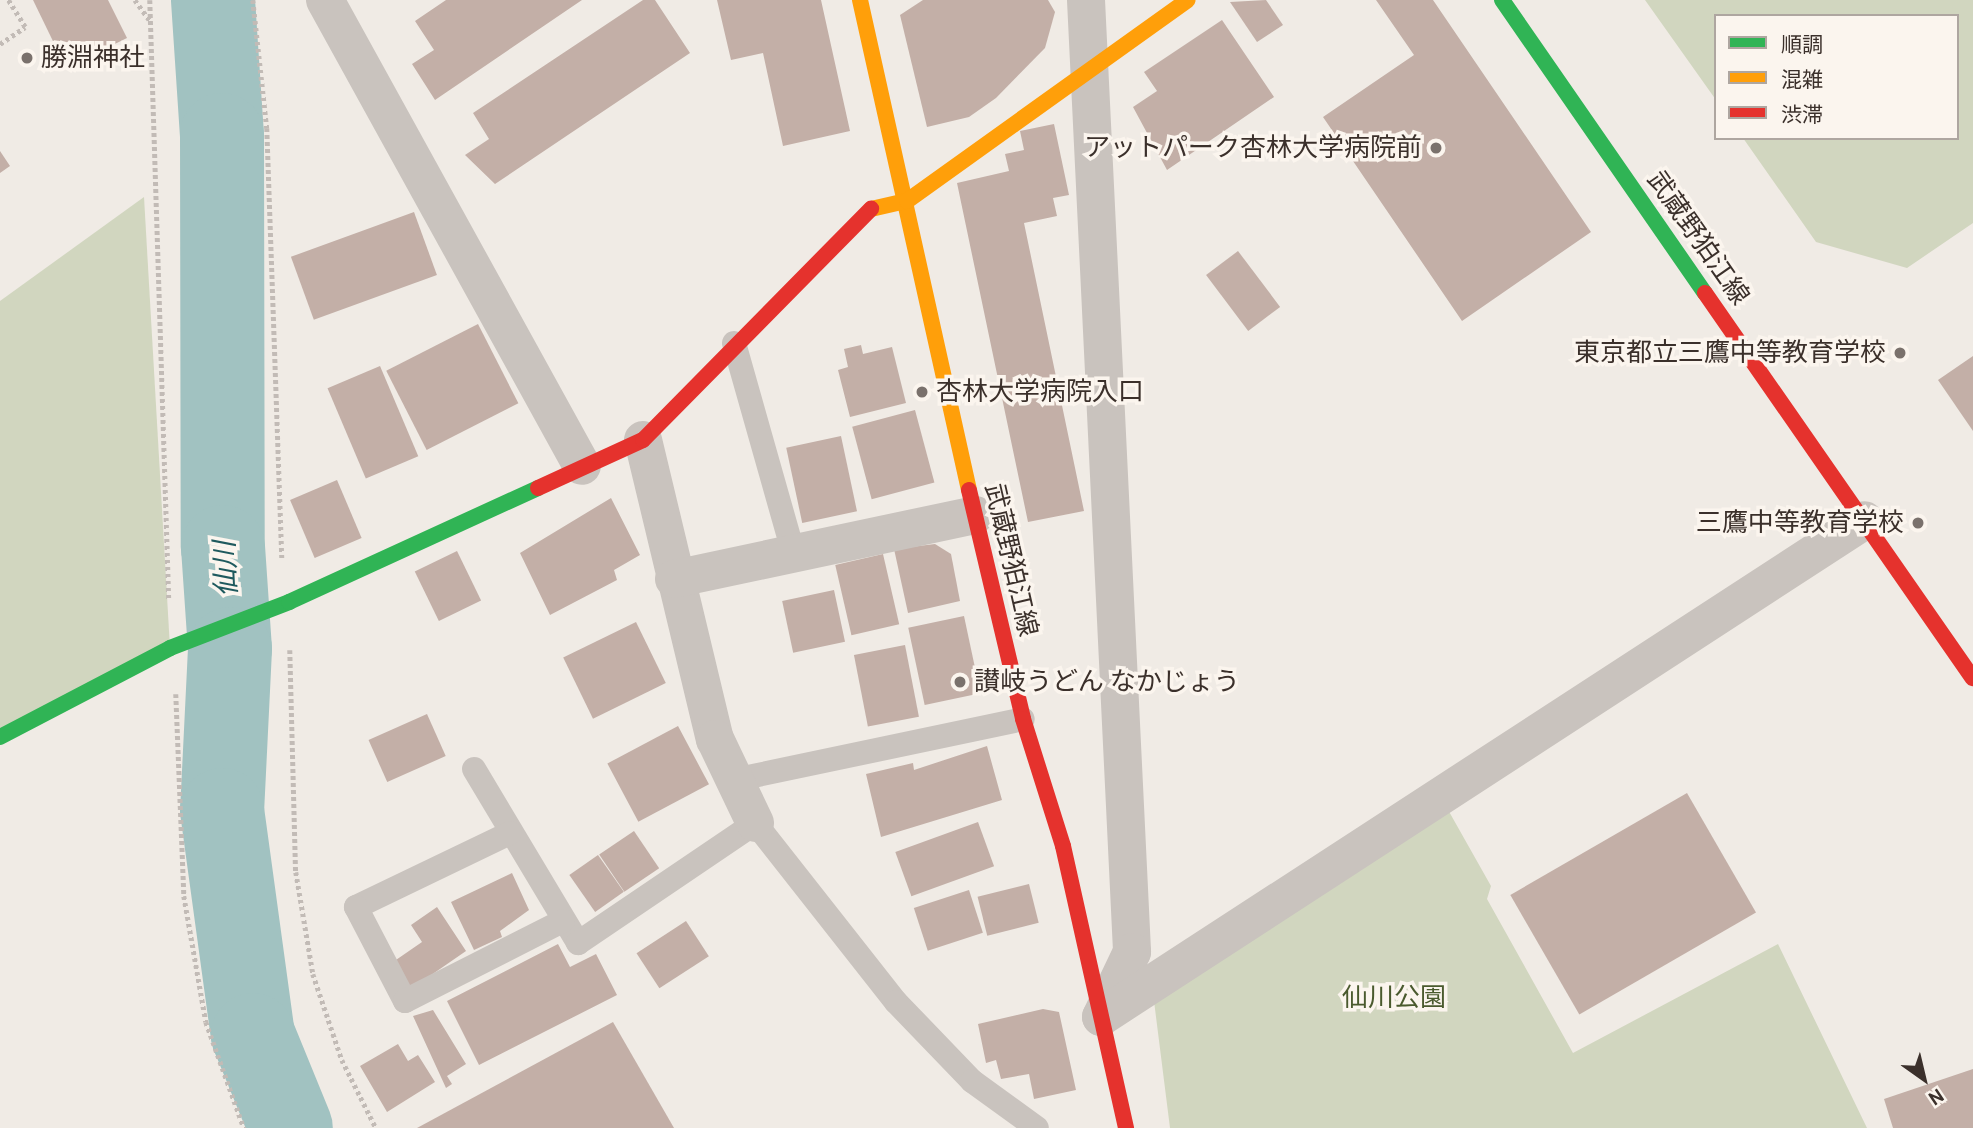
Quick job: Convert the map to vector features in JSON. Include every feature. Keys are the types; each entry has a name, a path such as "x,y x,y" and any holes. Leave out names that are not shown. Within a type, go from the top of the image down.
{"main road":[{"name":"武蔵野狛江線","path":"860,0 1023,719 1054,810 1126,1128"},
{"path":"0,737 170,648 289,602 643,440 734,343 867,210 907,201 1188,0"},
{"name":"武蔵野狛江線","path":"1502,0 1973,678"}],"street":[{"path":"325,0 582,466"},
{"path":"1086,0 1132,952 1101,1017"},
{"path":"643,440 674,579 715,739 755,823"},
{"path":"674,579 793,551 975,515"},
{"path":"1101,1017 1865,520"}],"lane":[{"path":"734,343 793,551"},
{"path":"734,780 1023,719"},
{"path":"474,769 578,943 755,823 896,1002 972,1081 1037,1128"},
{"path":"510,833 356,907 405,1001 563,921"}],"path":[{"path":"0,44 25,27 8,0"},
{"path":"135,0 151,23"},
{"path":"150,0 170,648 184,896 206,1022 244,1128"},
{"path":"253,0 267,128 276,521 289,602 300,898 313,974 342,1060 376,1128"}],"green space":[{"path":"1645,0 1973,0 1973,223 1907,268 1816,242 1744,140 1959,140 1959,14 1714,14 1714,97"},
{"path":"144,197 170,648 0,737 0,301"},
{"name":"仙川公園","path":"1447,808 1491,886 1487,899 1573,1053 1778,944 1867,1128 1170,1128 1154,1001"}],"building":[{"path":"33,0 108,0 127,38 66,68"},
{"path":"446,0 582,0 435,100 412,64 434,50 415,21"},
{"path":"643,0 655,0 690,53 495,184 465,155 489,139 473,113"},
{"path":"717,0 821,0 850,131 783,146 763,53 731,60"},
{"path":"923,0 1048,0 1055,12 1045,48 996,98 969,117 927,127 900,15"},
{"path":"1266,0 1283,25 1257,42 1230,2"},
{"path":"1376,0 1433,0 1591,232 1462,321 1323,117 1414,55"},
{"path":"1222,20 1274,97 1167,170 1133,107 1157,91 1144,72"},
{"path":"1054,124 1069,195 1053,198 1057,216 1024,223 1084,511 1028,522 957,183 1009,171 1005,154 1024,150 1020,131"},
{"path":"0,151 10,166 0,173"},
{"path":"414,212 437,275 314,320 291,257"},
{"path":"1238,251 1280,307 1248,331 1206,275"},
{"path":"478,324 518,403 427,450 386,371"},
{"path":"861,345 863,354 892,347 906,403 850,417 838,370 848,367 844,349"},
{"path":"1973,356 1973,431 1938,380"},
{"path":"380,366 418,456 366,478 328,388"},
{"path":"915,410 934,482 872,499 852,427"},
{"path":"841,436 857,511 802,523 786,448"},
{"path":"337,480 362,538 315,558 290,500"},
{"path":"611,498 640,555 614,570 617,580 550,615 520,553"},
{"path":"935,544 951,554 960,601 908,613 894,549"},
{"path":"457,551 481,600 439,621 415,572"},
{"path":"883,554 899,624 851,635 835,565"},
{"path":"834,590 845,642 793,653 782,601"},
{"path":"964,616 980,693 925,705 908,628"},
{"path":"636,622 666,683 593,719 563,658"},
{"path":"905,645 919,717 868,727 854,655"},
{"path":"427,714 446,756 387,782 369,740"},
{"path":"678,726 709,784 638,822 607,764"},
{"path":"987,746 1002,800 881,837 866,774 913,763 914,770"},
{"path":"1687,793 1756,913 1579,1015 1510,895"},
{"path":"978,822 994,866 911,896 895,852"},
{"path":"634,831 659,868 624,892 599,854"},
{"path":"598,855 624,892 595,912 569,875"},
{"path":"512,873 529,910 500,931 502,937 474,950 451,902"},
{"path":"1029,884 1039,923 987,936 978,897"},
{"path":"969,890 983,933 928,951 914,908"},
{"path":"437,907 466,951 411,989 393,962 422,942 411,925"},
{"path":"686,921 709,956 659,988 637,953"},
{"path":"558,944 570,967 596,954 617,995 479,1065 447,1001"},
{"path":"1043,1009 1059,1012 1076,1090 1034,1099 1029,1074 1001,1079 996,1060 986,1063 978,1024"},
{"path":"433,1010 466,1064 447,1076 452,1084 446,1088 413,1016"},
{"path":"613,1022 674,1128 417,1128"},
{"path":"398,1044 408,1061 418,1055 435,1082 387,1112 360,1066"},
{"path":"1973,1069 1973,1128 1893,1128 1884,1099"}],"waterway":[{"name":"仙川","path":"213,0 222,135 223,547 230,649 222,810 253,1035 291,1128"}],"traffic: fast":[{"path":"1502,0 1705,293"},
{"path":"0,737 170,648 289,602 538,488"}],"traffic: slow":[{"path":"860,0 969,490"},
{"path":"871,209 907,201 1188,0"}],"traffic: jam":[{"path":"538,488 643,440 871,209"},
{"path":"1705,293 1973,678"},
{"path":"969,490 1023,719 1063,846 1126,1128"}],"place":[{"name":"勝淵神社","path":"27,58"},
{"name":"アットパーク杏林大学病院前","path":"1436,148"},
{"name":"東京都立三鷹中等教育学校","path":"1900,353"},
{"name":"杏林大学病院入口","path":"922,392"},
{"name":"三鷹中等教育学校","path":"1918,523"},
{"name":"讃岐うどん なかじょう","path":"960,682"}]}
